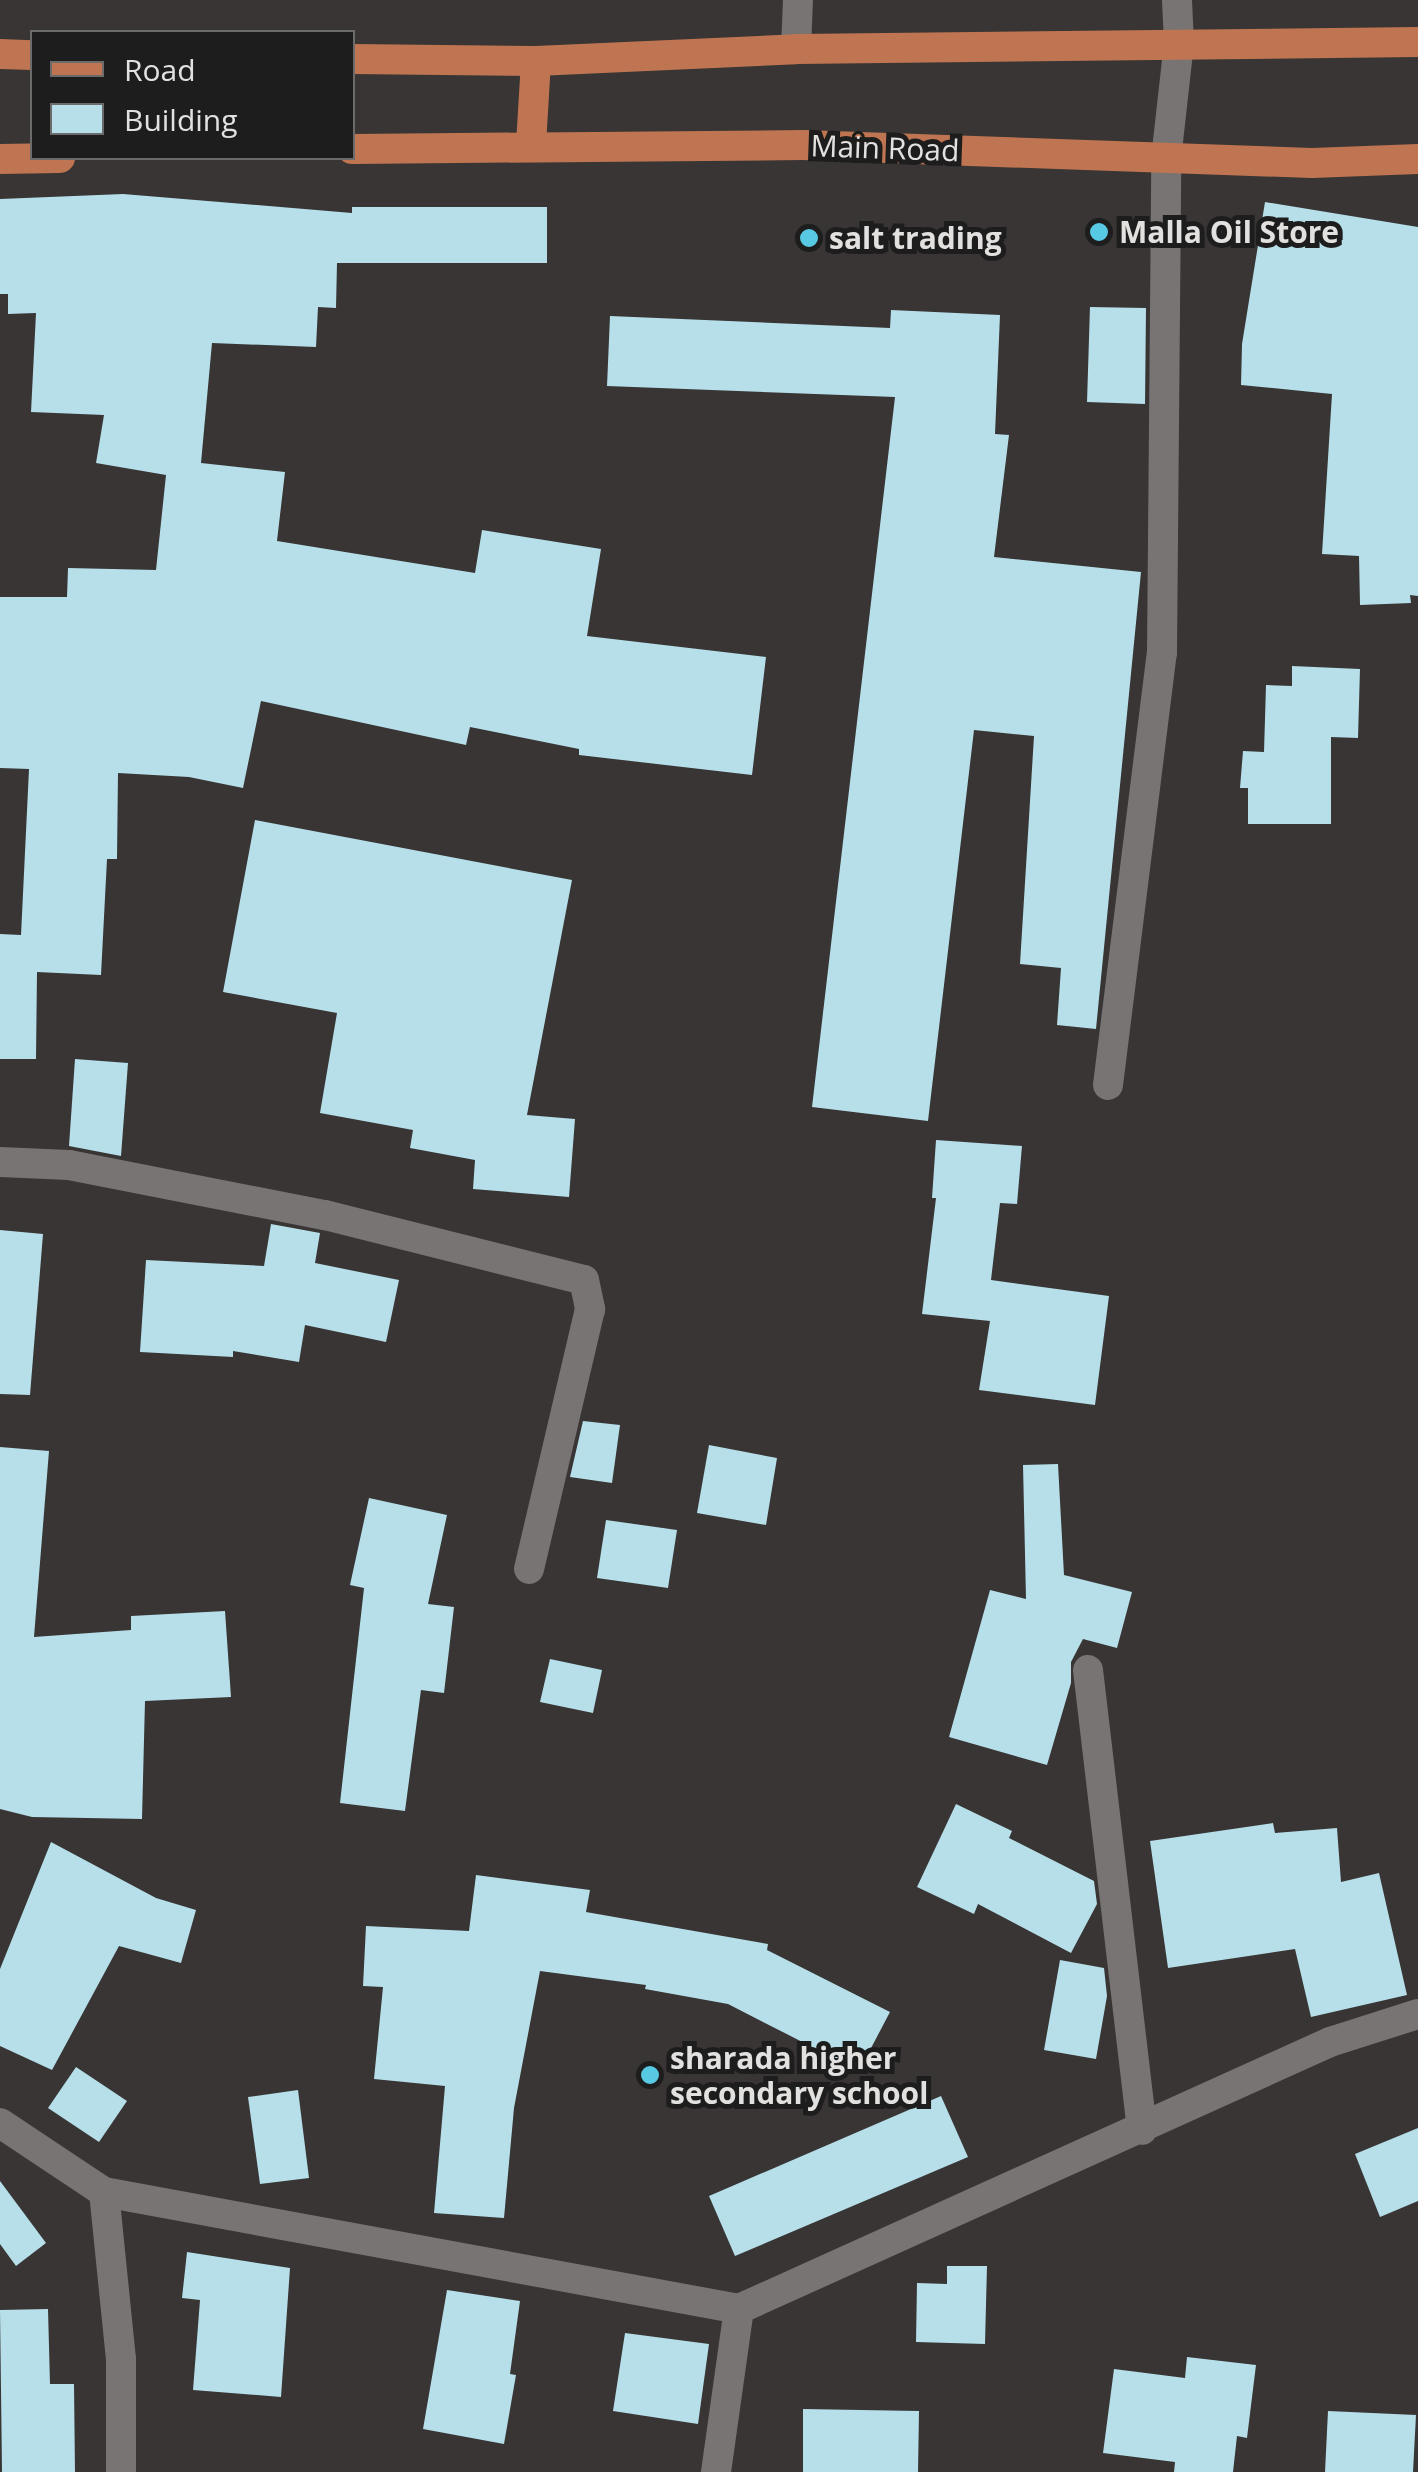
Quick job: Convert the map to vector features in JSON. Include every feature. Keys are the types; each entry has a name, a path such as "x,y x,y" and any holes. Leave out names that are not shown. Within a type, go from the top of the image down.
{"main road":[{"path":"355,59 536,61 796,48 1418,42"},
{"path":"0,54 30,55"},
{"path":"531,146 536,61"},
{"name":"Main Road","path":"355,148 804,145 1312,163 1418,159"},
{"path":"0,159 30,158"}],"street":[{"path":"796,48 798,0"},
{"path":"1108,1085 1162,653 1166,159 1179,43 1178,0"},
{"path":"0,1162 68,1164 326,1215 584,1280 590,1310 572,1370 529,1569"},
{"path":"1088,1670 1142,2130"},
{"path":"0,2123 104,2192 739,2310 1330,2042 1418,2014"},
{"path":"104,2192 121,2359 121,2472"},
{"path":"716,2472 739,2310"}],"building":[{"path":"123,194 352,213 352,207 547,207 547,263 337,263 336,308 318,307 316,347 212,343 201,463 285,472 277,541 475,573 482,530 601,549 587,636 766,657 752,775 579,755 579,749 470,727 466,745 261,701 243,788 189,777 118,773 117,859 107,859 101,975 37,972 36,1059 0,1059 0,934 21,935 29,769 0,768 0,597 67,597 68,568 156,570 166,475 96,463 104,415 31,412 36,313 8,314 8,294 0,294 0,199"},
{"path":"1265,202 1418,227 1418,596 1410,595 1411,603 1360,605 1359,556 1322,554 1332,394 1241,385 1242,344"},
{"path":"1090,307 1146,308 1145,404 1087,402"},
{"path":"891,310 1000,315 995,434 1009,435 994,557 1141,572 1096,1029 1057,1025 1061,968 1020,964 1034,736 974,730 928,1121 812,1107 895,397 607,386 610,316 890,328"},
{"path":"1292,666 1360,669 1358,738 1331,737 1331,824 1248,824 1248,788 1240,788 1243,751 1264,752 1266,685 1292,686"},
{"path":"255,820 572,880 527,1115 575,1119 569,1197 473,1189 475,1160 410,1148 413,1130 320,1113 337,1013 223,992"},
{"path":"75,1059 128,1063 121,1156 69,1146"},
{"path":"936,1140 1022,1146 1017,1204 1000,1203 991,1280 1109,1296 1095,1405 979,1390 990,1321 922,1314 936,1198 932,1198"},
{"path":"271,1224 320,1233 315,1263 399,1280 386,1342 305,1325 299,1362 233,1351 233,1357 140,1352 146,1260 264,1266"},
{"path":"0,1230 43,1234 30,1395 0,1394"},
{"path":"583,1421 620,1425 612,1483 570,1477"},
{"path":"709,1445 777,1458 766,1525 697,1513"},
{"path":"0,1447 49,1451 34,1637 131,1630 131,1616 225,1611 231,1697 145,1701 142,1819 32,1817 0,1809"},
{"path":"1058,1464 1064,1575 1132,1592 1117,1648 1083,1639 1071,1662 1071,1683 1047,1765 949,1737 990,1590 1026,1599 1023,1465"},
{"path":"369,1498 447,1515 428,1604 454,1607 444,1693 421,1690 405,1811 340,1803 364,1588 350,1585"},
{"path":"606,1520 677,1530 668,1588 597,1578"},
{"path":"550,1659 602,1670 593,1713 540,1702"},
{"path":"956,1804 1012,1831 1009,1838 1094,1881 1097,1904 1071,1953 978,1904 974,1914 917,1887"},
{"path":"1273,1823 1275,1833 1337,1828 1341,1882 1379,1873 1407,1995 1311,2017 1295,1949 1168,1968 1150,1841"},
{"path":"51,1842 156,1898 196,1910 181,1963 119,1946 52,2070 0,2046 0,1969"},
{"path":"476,1875 590,1890 586,1912 768,1944 767,1950 890,2012 859,2071 728,2004 645,1989 646,1985 540,1971 514,2108 504,2218 434,2213 445,2086 374,2079 383,1987 363,1986 366,1926 469,1931"},
{"path":"1060,1960 1104,1968 1107,1996 1096,2059 1044,2050"},
{"path":"76,2067 127,2101 99,2142 48,2108"},
{"path":"298,2090 309,2178 260,2184 248,2097"},
{"path":"941,2096 968,2157 735,2256 709,2196"},
{"path":"1418,2128 1418,2201 1380,2217 1355,2154"},
{"path":"0,2181 46,2243 16,2266 0,2244"},
{"path":"187,2252 290,2268 281,2397 193,2390 200,2300 182,2298"},
{"path":"947,2266 987,2266 985,2344 916,2342 917,2283 947,2284"},
{"path":"447,2290 520,2301 510,2374 516,2375 504,2444 423,2429"},
{"path":"48,2309 50,2384 74,2384 75,2472 2,2472 0,2310"},
{"path":"625,2333 709,2344 698,2424 613,2411"},
{"path":"1187,2357 1256,2365 1247,2438 1237,2436 1233,2472 1174,2472 1175,2462 1103,2453 1114,2369 1185,2378"},
{"path":"803,2409 919,2411 918,2472 803,2472"},
{"path":"1328,2411 1416,2415 1413,2472 1325,2472"}],"place":[{"name":"Malla Oil Store","path":"1099,232"},
{"name":"salt trading","path":"809,238"},
{"name":"sharada higher secondary school","path":"650,2075"}]}
